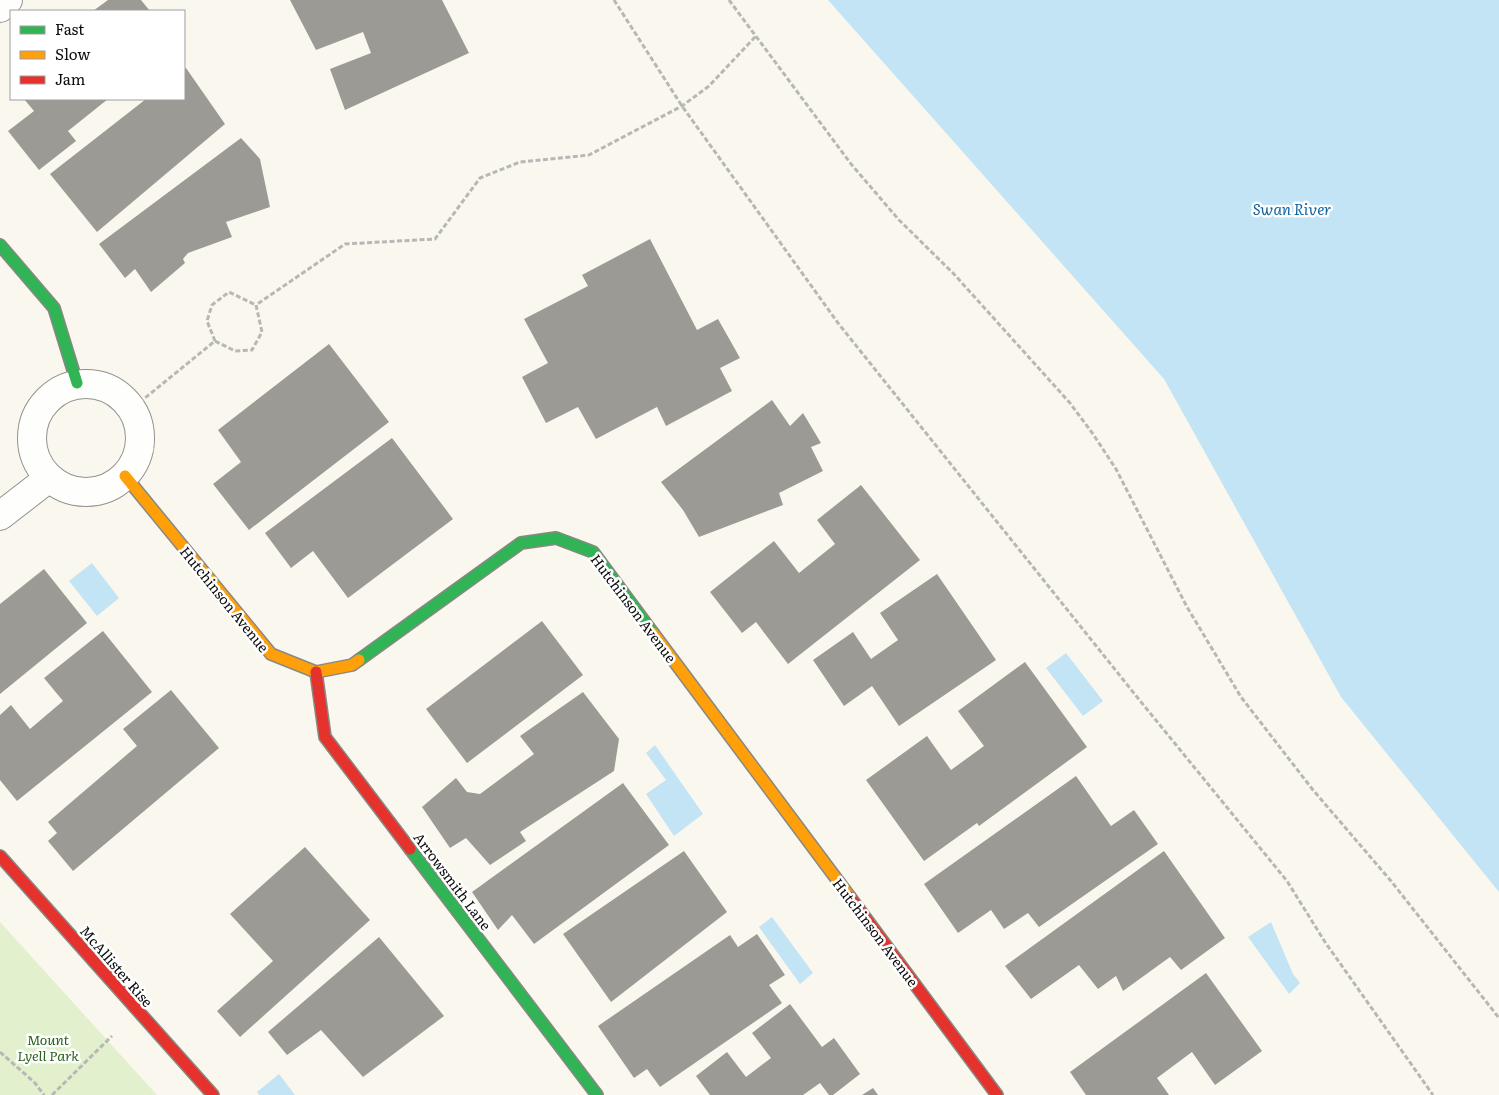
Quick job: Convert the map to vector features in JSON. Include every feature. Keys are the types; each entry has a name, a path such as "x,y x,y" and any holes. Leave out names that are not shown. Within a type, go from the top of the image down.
{"street":[{"path":"0,8 8,0"},
{"path":"0,245 54,308 77,383"},
{"path":"77,383 95,384 110,389 124,399 135,413 140,429 140,446 135,462 125,476 111,487 95,492 79,492 63,488 49,478 38,464 32,448 32,430 36,413 47,399 61,389 77,383"},
{"name":"Hutchinson Avenue","path":"125,476 271,654 316,672 352,665 521,543 556,538 593,552 997,1095"},
{"path":"0,516 49,478"},
{"name":"Arrowsmith Lane","path":"316,672 325,737 597,1095"},
{"name":"McAllister Rise","path":"0,856 137,1012 213,1095"}],"path":[{"path":"614,0 682,106 845,331 1130,690 1287,881 1325,942 1433,1095"},
{"path":"729,0 851,164 899,220 959,280 1070,403 1116,469 1187,607 1241,697 1313,790 1391,881 1499,1018"},
{"path":"256,306 346,244 435,239 480,178 520,162 589,155 682,106 709,86 756,36"},
{"path":"229,292 256,306 262,332 252,350 235,351 215,341 207,321 212,305 229,292"},
{"path":"151,458 153,450 148,418 140,402 215,341"},
{"path":"52,1095 137,1012"},
{"path":"0,1052 35,1083 44,1095"}],"green space":[{"name":"Mount Lyell Park","path":"0,922 157,1095 0,1095"}],"water":[{"name":"Swan River","path":"828,0 1499,0 1499,892 1341,697 1164,379"},
{"path":"92,563 119,598 97,616 69,581"},
{"path":"1066,653 1103,701 1083,716 1046,668"},
{"path":"655,745 703,814 674,836 646,794 666,780 646,753"},
{"path":"772,917 813,973 800,984 759,927"},
{"path":"1271,922 1293,974 1300,983 1289,994 1248,937"},
{"path":"279,1074 295,1095 259,1095 257,1092"}],"building":[{"path":"108,0 141,0 149,10 94,10"},
{"path":"290,0 442,0 469,53 345,110 330,69 371,53 363,32 316,50"},
{"path":"185,68 225,124 97,232 50,174 145,100 185,100"},
{"path":"25,100 107,100 68,131 76,141 39,170 8,131 34,111"},
{"path":"241,138 260,159 270,207 226,222 232,237 188,253 183,259 185,263 151,292 135,269 125,278 99,244"},
{"path":"650,239 697,330 718,319 740,358 720,368 732,391 666,426 657,407 596,439 578,407 546,423 522,377 548,363 524,319 588,286 582,275"},
{"path":"329,344 389,422 249,530 213,484 241,462 218,430"},
{"path":"772,400 790,426 803,413 821,443 811,447 823,471 779,493 783,505 699,537 683,510 661,482"},
{"path":"392,438 453,519 348,598 313,551 291,568 265,533"},
{"path":"861,485 920,560 788,664 756,622 742,633 710,592 774,541 799,573 835,544 817,520"},
{"path":"44,569 87,623 0,694 0,604"},
{"path":"937,574 996,660 899,726 872,686 844,706 813,660 853,632 871,659 898,640 880,613"},
{"path":"542,621 583,675 467,763 426,709"},
{"path":"103,631 152,692 17,801 0,780 0,715 11,705 30,729 63,701 44,678"},
{"path":"1025,662 1087,747 979,826 977,823 924,861 866,780 927,736 951,770 984,746 958,711"},
{"path":"171,690 219,748 73,871 48,841 57,833 48,822 137,746 123,729"},
{"path":"583,692 619,739 614,771 520,832 526,841 490,865 466,838 450,848 422,807 456,778 467,792 480,794 534,754 520,736"},
{"path":"1076,776 1111,826 1134,810 1158,844 1039,927 1028,913 1004,929 991,910 958,933 924,884"},
{"path":"623,783 669,845 534,944 512,915 498,930 472,892"},
{"path":"305,847 370,920 240,1037 217,1011 273,961 230,914"},
{"path":"684,851 727,912 611,1002 563,934"},
{"path":"1164,851 1225,938 1181,970 1170,957 1123,991 1116,976 1098,989 1079,965 1031,999 1005,966"},
{"path":"757,934 785,975 769,985 782,1003 660,1087 647,1069 634,1078 598,1026 730,935 738,947"},
{"path":"379,937 444,1016 363,1077 321,1030 287,1055 268,1032"},
{"path":"1206,973 1262,1051 1215,1085 1192,1052 1157,1078 1169,1095 1086,1095 1070,1072"},
{"path":"790,1004 822,1047 834,1038 860,1074 833,1095 829,1095 820,1083 803,1095 710,1095 696,1076 727,1052 746,1077 771,1058 752,1033"},
{"path":"873,1088 878,1095 862,1095"}],"traffic: fast":[{"path":"0,245 54,308 77,383"},
{"path":"359,660 521,543 556,538 593,552 653,633"},
{"path":"410,849 597,1095"}],"traffic: slow":[{"path":"125,476 271,654 316,672 352,665 359,660"},
{"path":"653,633 850,897"}],"traffic: jam":[{"path":"316,672 325,737 410,849"},
{"path":"0,856 213,1095"},
{"path":"850,897 997,1095"}]}
